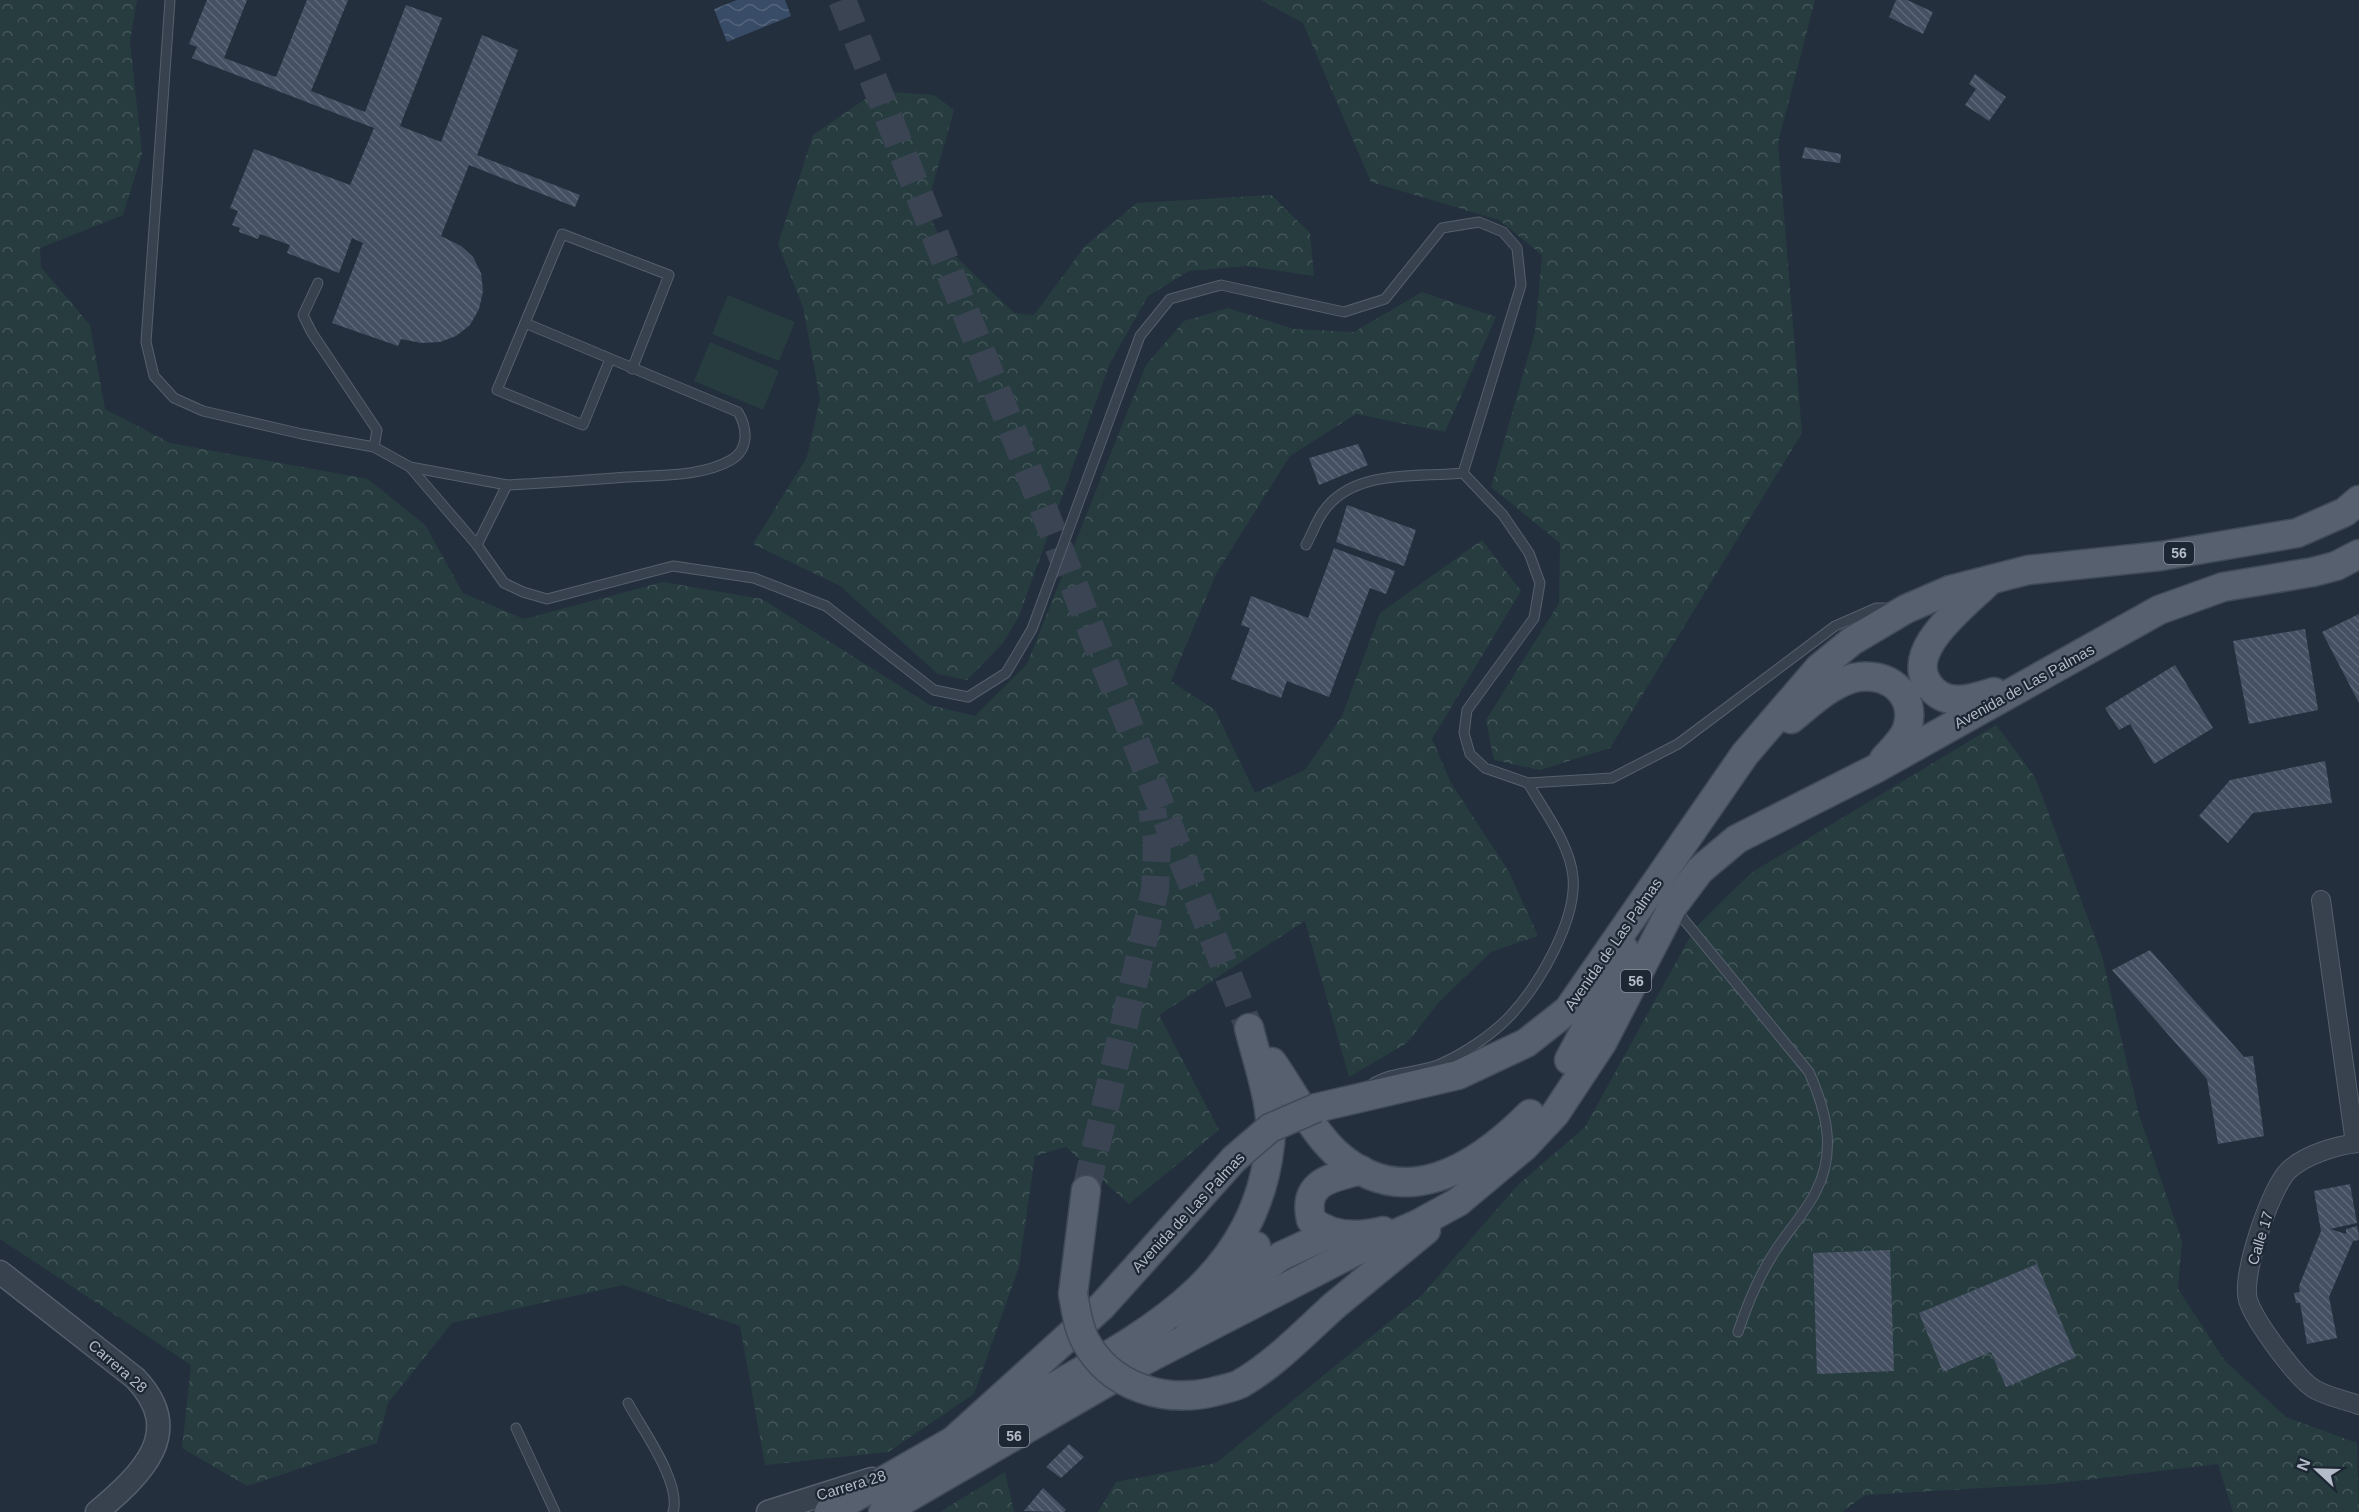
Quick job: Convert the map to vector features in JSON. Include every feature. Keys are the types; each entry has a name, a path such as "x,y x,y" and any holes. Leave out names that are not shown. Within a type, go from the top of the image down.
{"main road":[{"name":"Avenida de Las Palmas","path":"829,1512 952,1441 1102,1306 1234,1159 1270,1128 1329,1106 1458,1075 1526,1043 1568,1010 1745,754 1819,668 1852,640 1906,609 1950,590 2028,570 2161,556 2297,533 2345,512 2359,500"},
{"name":"Avenida de Las Palmas","path":"883,1512 1145,1360 1354,1252 1418,1224 1458,1202 1525,1146 1555,1114 1602,1043 1673,906 1700,870 1737,838 1875,769 2158,610 2189,597 2223,587 2336,566 2359,554"},
{"path":"1990,580 1935,635 1925,649 1922,667 1927,684 1945,698 1959,700 2038,679"},
{"path":"1745,754 1835,685 1855,678 1872,677 1887,680 1900,688 1908,699 1911,712 1907,731 1875,769"},
{"path":"952,1441 1123,1348 1171,1314 1205,1284 1230,1256 1252,1213 1266,1174 1270,1142 1270,1110 1249,1028 1321,1136 1336,1152 1361,1170 1410,1183 1444,1177 1476,1161 1510,1133 1544,1100 1580,1043 1616,972 1636,913"},
{"path":"1215,1304 1242,1273 1260,1241 1275,1209 1286,1171 1288,1140 1285,1103 1272,1062"},
{"path":"1361,1170 1323,1181 1313,1192 1308,1207 1311,1220 1320,1228 1331,1233 1374,1233 1418,1224"},
{"path":"1086,1190 1073,1294 1077,1318 1086,1343 1106,1366 1134,1386 1165,1396 1195,1396 1238,1385 1286,1349 1458,1202"},
{"path":"1145,1360 1215,1304 1281,1256 1331,1233"}],"street":[{"path":"2320,900 2357,1143"},
{"name":"Calle 17","path":"2357,1143 2318,1153 2287,1172 2265,1216 2251,1258 2248,1299 2273,1344 2314,1389 2359,1405"},
{"name":"Carrera 28","path":"0,1272 135,1378 150,1394 159,1413 157,1442 145,1464 120,1493 97,1512"},
{"name":"Carrera 28","path":"768,1512 900,1470"}],"lane":[{"path":"170,0 146,342 154,376 174,398 202,411 302,434 374,447 410,467 507,485 687,473 722,464 739,454 746,434 738,412 525,323"},
{"path":"410,467 477,546 504,583 523,592 547,599 673,566 754,578 826,606 934,690 968,697 1006,673 1032,629 1140,336 1170,299 1221,285 1344,312 1385,299 1442,228 1479,222 1503,232 1517,248 1521,285 1463,473"},
{"path":"609,359 583,425 497,390 562,234 669,275 632,369"},
{"path":"318,284 303,315 312,333 377,430 374,447"},
{"path":"1306,545 1324,511 1348,488 1385,478 1463,473"},
{"path":"1463,473 1510,525 1529,553 1540,583 1534,618 1467,710 1464,733 1470,754 1485,768 1528,783 1612,778 1678,744 1835,626 1876,608 1906,609"},
{"path":"477,546 507,485"},
{"path":"1329,1106 1385,1076 1437,1065 1488,1036 1510,1016 1547,961 1573,902 1573,876 1567,852 1528,783"},
{"path":"1673,906 1809,1072 1822,1100 1828,1133 1826,1163 1816,1191 1772,1256 1751,1294 1738,1332"},
{"path":"628,1403 673,1485 676,1504 673,1512"},
{"path":"516,1428 555,1512"}],"green space":[{"path":"0,0 137,0 130,41 142,154 123,215 40,248 41,267 90,325 105,409 170,443 368,479 425,525 463,593 524,619 663,582 762,599 930,705 975,716 1027,664 1146,365 1184,321 1228,308 1294,329 1354,332 1422,292 1496,317 1445,432 1356,414 1290,456 1217,572 1171,681 1215,710 1255,793 1305,770 1342,716 1380,613 1482,540 1521,591 1432,739 1451,783 1509,872 1538,936 1491,952 1439,1002 1407,1043 1349,1077 1305,921 1159,1015 1219,1130 1129,1204 1066,1147 1035,1156 1019,1267 974,1394 888,1452 765,1465 740,1326 623,1285 452,1323 388,1403 377,1443 247,1486 182,1448 191,1365 0,1239"},
{"path":"1261,0 1815,0 1778,143 1802,433 1610,748 1540,770 1494,760 1486,720 1559,603 1560,543 1491,487 1535,332 1542,255 1499,220 1371,182 1303,23"},
{"path":"877,91 934,95 954,110 926,209 944,245 1014,313 1034,315 1085,246 1137,203 1271,195 1310,233 1314,276 1247,266 1189,271 1148,296 1110,363 1019,616 1003,643 967,680 938,674 840,586 753,544 807,457 820,399 803,307 778,244 813,135"},
{"path":"728,295 795,322 779,361 712,334"},
{"path":"710,342 779,371 763,410 694,381"},
{"path":"1996,725 2035,777 2102,956 2139,1115 2182,1241 2178,1289 2225,1361 2286,1417 2357,1443 2359,1512 2233,1512 2218,1464 2052,1484 1865,1495 1842,1512 1098,1512 1116,1482 1216,1463 1421,1296 1518,1185 1585,1127 1695,928 1751,873"},
{"path":"1005,1472 1014,1512 940,1512"}],"water":[{"path":"737,0 785,0 791,16 727,42 714,9"}],"building":[{"path":"207,0 247,0 224,58 276,77 307,0 348,0 311,91 365,112 406,5 442,18 400,126 441,142 482,35 518,50 477,155 580,195 575,207 469,165 441,236 461,246 473,257 481,273 483,291 479,309 470,325 456,336 440,342 421,343 401,339 398,346 332,323 363,243 352,238 339,273 287,253 290,245 260,234 258,239 239,232 240,228 232,225 238,211 230,208 254,149 350,185 374,128 192,58 197,47 189,44"},
{"path":"1896,0 1907,0 1933,12 1923,34 1889,17"},
{"path":"1975,74 2006,97 1989,121 1965,105 1976,89 1969,84"},
{"path":"1805,147 1841,154 1840,163 1802,158"},
{"path":"1358,444 1368,465 1319,485 1309,458"},
{"path":"1347,505 1416,530 1404,566 1336,542"},
{"path":"1334,548 1395,571 1386,594 1370,588 1329,697 1287,681 1281,698 1231,679 1250,628 1241,625 1251,596 1308,618"},
{"path":"2359,614 2359,703 2322,632"},
{"path":"2305,629 2318,710 2249,724 2233,641"},
{"path":"2175,665 2213,728 2154,764 2130,724 2119,730 2105,708"},
{"path":"2325,761 2332,803 2253,813 2228,843 2199,816 2230,780"},
{"path":"2150,950 2244,1057 2253,1056 2264,1136 2218,1144 2207,1079 2112,970"},
{"path":"2350,1184 2357,1223 2330,1229 2346,1234 2346,1229 2357,1226 2359,1236 2359,1240 2353,1241 2329,1297 2337,1338 2307,1344 2300,1303 2296,1303 2294,1293 2300,1292 2299,1286 2321,1231 2314,1191"},
{"path":"1890,1250 1894,1371 1817,1374 1813,1253"},
{"path":"2037,1264 2076,1357 2006,1387 1991,1352 1943,1372 1919,1313"},
{"path":"1069,1444 1084,1457 1061,1478 1046,1467"},
{"path":"1043,1488 1066,1510 1064,1512 1024,1511"}],"tunnel":[{"path":"842,0 1249,1028"},
{"path":"1086,1190 1155,890 1157,842 1152,809"}]}
